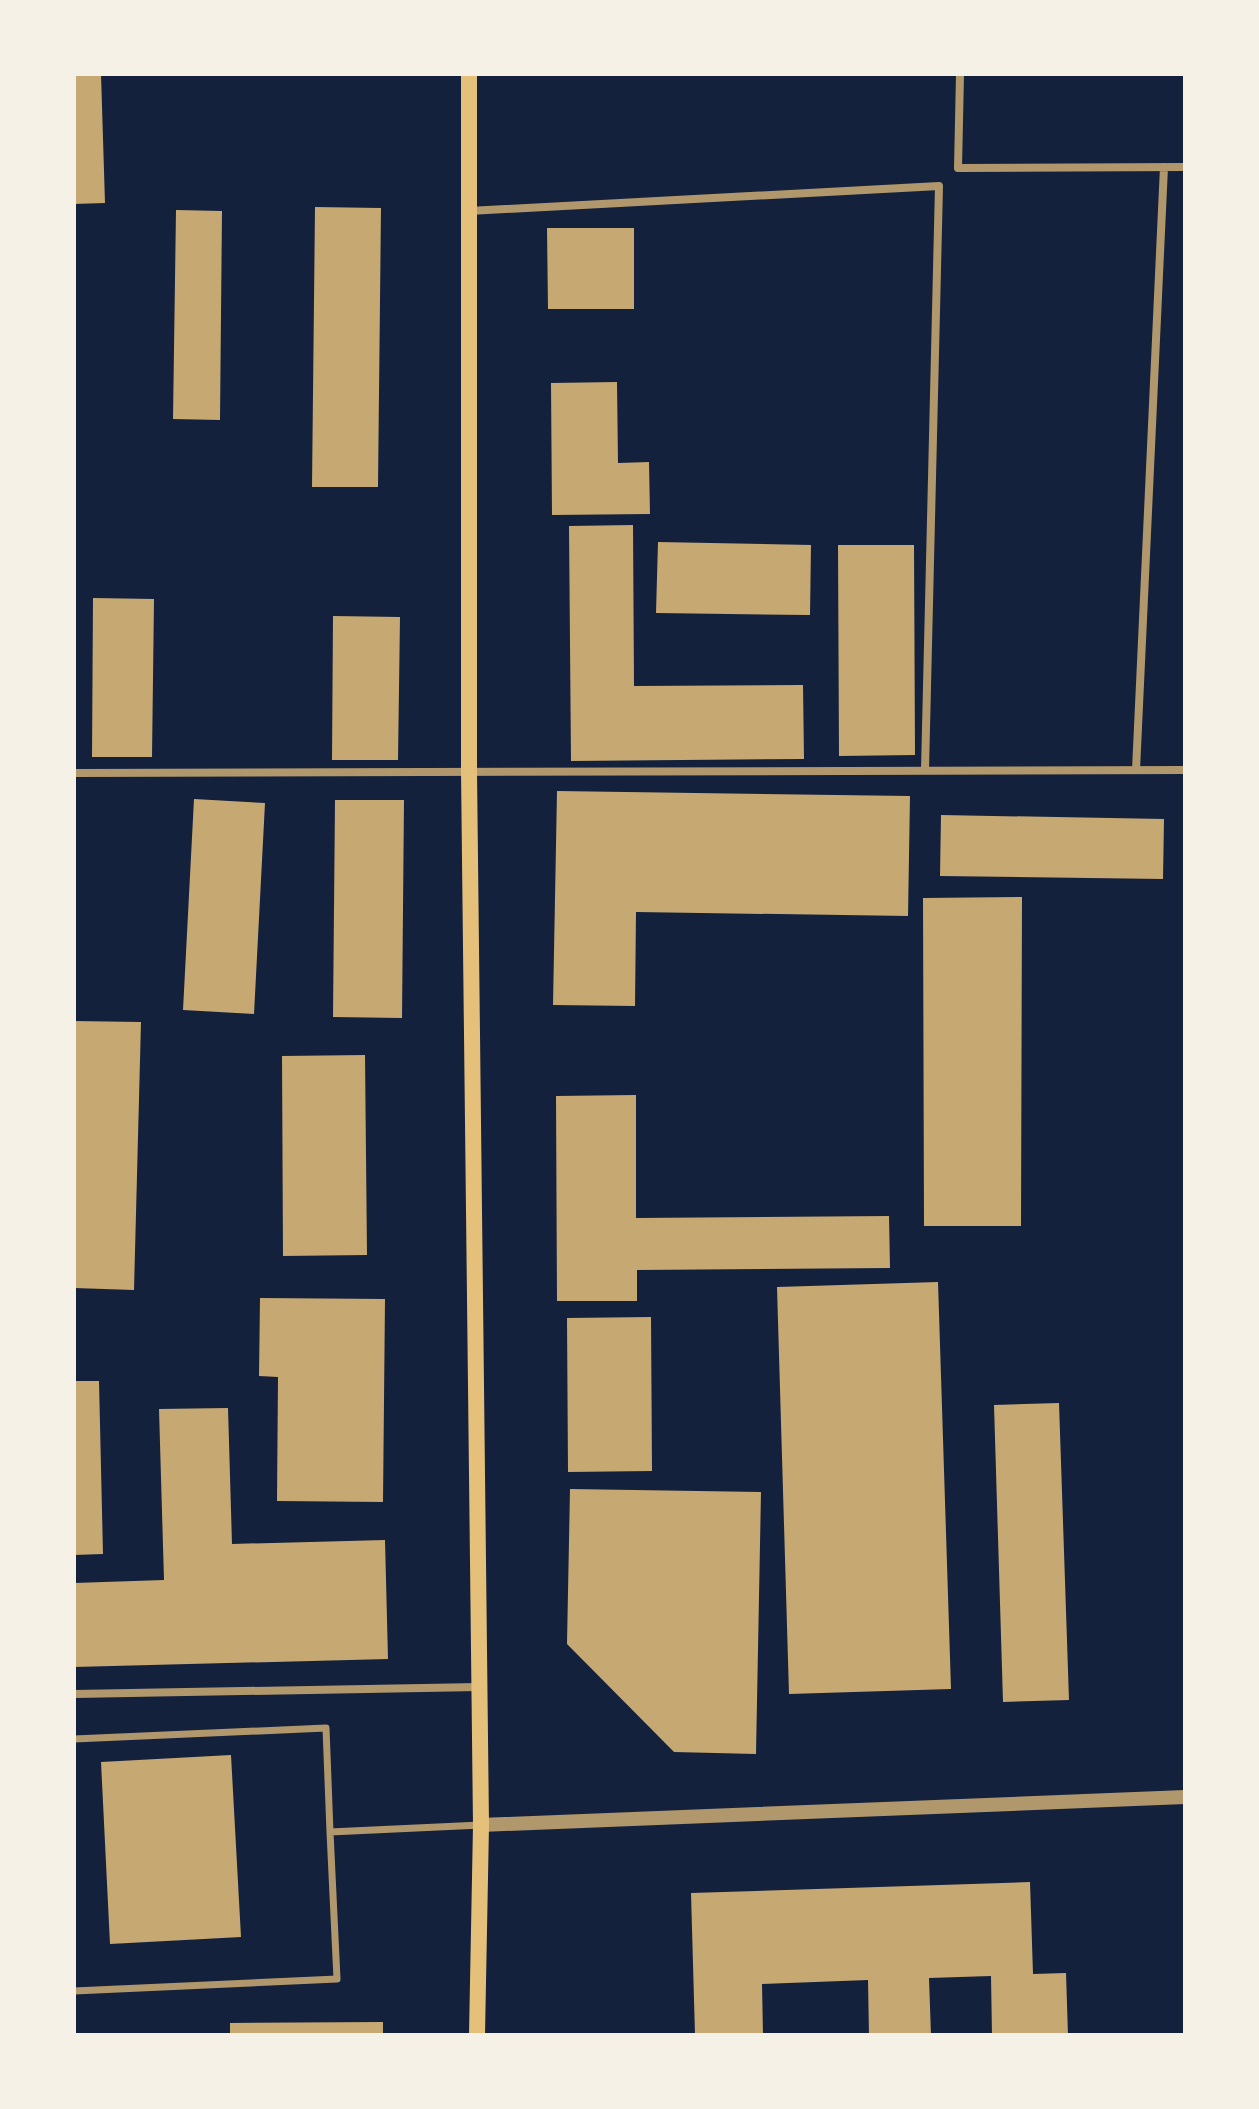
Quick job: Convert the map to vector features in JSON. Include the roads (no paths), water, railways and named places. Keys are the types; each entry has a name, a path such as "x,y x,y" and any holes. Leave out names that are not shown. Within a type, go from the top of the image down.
{"main road":[{"path":"469,74 469,771 481,1825 477,2035"}],"street":[{"path":"960,74 958,168 1185,167"},
{"path":"1136,770 1164,167"},
{"path":"469,211 939,186 925,770"},
{"path":"74,773 1185,770"},
{"path":"74,1694 479,1687"},
{"path":"74,1739 326,1728 337,1979 74,1991"},
{"path":"330,1832 1185,1797"}]}
